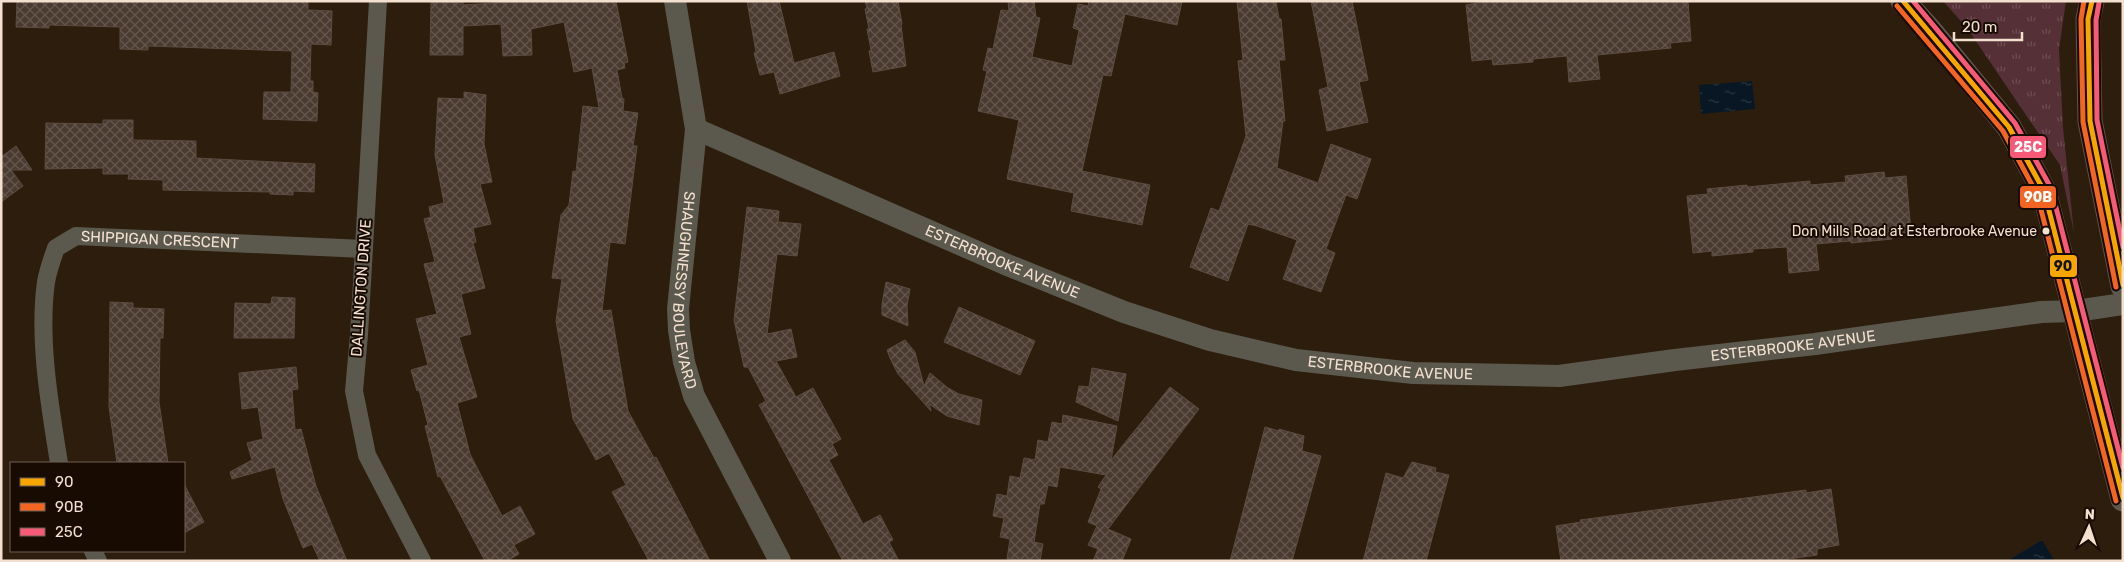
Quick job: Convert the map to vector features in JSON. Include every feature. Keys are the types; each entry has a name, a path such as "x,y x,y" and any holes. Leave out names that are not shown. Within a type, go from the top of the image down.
{"main road":[{"path":"1903,1 2010,126 2044,191 2123,499"},
{"path":"2092,1 2088,19 2090,121 2123,286"}],"street":[{"name":"DALLINGTON DRIVE","path":"378,1 354,391 367,455 422,561"},
{"name":"SHAUGHNESSY BOULEVARD","path":"675,1 696,129 679,296 679,330 684,362 694,396 780,561"},
{"name":"ESTERBROOKE AVENUE","path":"696,129 1005,264 1124,312 1210,340 1296,360 1413,373 1559,376 1814,344 2041,312 2076,311 2123,304"},
{"name":"SHIPPIGAN CRESCENT","path":"59,462 51,412 44,340 46,281 56,248 76,236 364,250"}],"green space":[{"path":"1943,1 2066,1 2059,49 2063,128 2074,233 2060,165 1967,28"}],"water":[{"path":"1752,81 1755,109 1701,114 1699,85"},
{"path":"2042,540 2055,561 2007,561"}],"building":[{"path":"17,1 308,1 308,10 332,11 331,45 311,44 310,81 313,81 313,92 318,93 317,121 263,119 264,92 291,92 292,51 148,46 148,50 120,49 120,27 49,25 49,28 16,27"},
{"path":"526,1 616,1 628,62 624,63 625,68 617,70 622,98 624,99 623,111 638,113 633,146 637,146 625,244 610,242 602,311 611,310 628,411 654,458 656,457 710,561 649,561 612,492 626,485 609,453 596,460 573,419 556,321 562,279 552,278 561,215 569,205 573,171 576,172 583,106 599,108 592,68 574,72 564,22 531,29 532,55 503,56 501,24 463,26 463,55 430,55 431,2 463,2 463,5"},
{"path":"747,1 779,1 794,63 834,52 840,76 780,94 774,72 760,75 754,53 756,52"},
{"path":"865,1 898,1 906,66 873,72 869,51 871,50"},
{"path":"1008,1 1034,1 1036,17 1040,18 1032,57 1072,66 1079,30 1073,28 1078,4 1088,6 1089,1 1182,1 1177,25 1125,14 1111,76 1103,75 1082,171 1150,185 1142,225 1071,211 1074,193 1007,179 1019,120 978,111 987,71 983,70 988,48 993,49 1001,10 1009,11"},
{"path":"1237,1 1276,1 1279,19 1281,19 1285,60 1279,60 1285,121 1283,121 1277,168 1318,183 1331,144 1371,159 1357,199 1346,195 1326,249 1335,253 1321,292 1283,279 1297,240 1248,224 1228,281 1190,267 1211,208 1219,211 1246,136 1238,61 1243,60"},
{"path":"1311,1 1352,1 1368,80 1359,82 1368,122 1327,131 1319,90 1328,87"},
{"path":"1488,1 1688,1 1691,41 1670,43 1671,48 1597,55 1600,79 1569,82 1567,56 1533,59 1533,62 1493,65 1492,59 1472,61 1466,5"},
{"path":"464,92 486,95 484,144 492,182 480,184 491,224 473,228 476,242 473,243 485,288 461,294 471,334 459,337 477,397 457,403 470,454 502,516 520,506 535,534 514,545 519,554 507,561 485,561 440,476 438,477 425,426 428,425 419,390 417,391 411,370 428,365 416,319 437,314 424,264 435,262 424,219 431,217 429,207 444,203 435,155 438,98 464,99"},
{"path":"103,120 133,120 133,140 196,141 196,158 315,164 314,192 293,191 293,195 270,194 270,192 163,190 163,180 128,179 129,174 103,174 103,168 45,169 46,123 103,124"},
{"path":"16,146 32,170 11,170 23,186 1,202 1,157"},
{"path":"1884,172 1885,178 1906,176 1911,232 1891,234 1892,239 1816,244 1819,270 1789,273 1787,247 1753,249 1753,252 1712,256 1712,251 1693,253 1687,196 1708,194 1707,189 1747,185 1747,187 1810,181 1810,185 1846,182 1845,176"},
{"path":"747,207 779,211 778,222 801,224 797,256 777,254 767,334 791,329 797,357 776,361 796,397 813,388 841,439 832,444 838,455 829,460 863,524 880,515 893,540 889,542 899,561 843,561 759,405 766,401 748,367 744,367 734,320"},
{"path":"886,282 910,289 907,306 908,326 882,315"},
{"path":"272,297 295,298 294,338 234,338 235,303 271,304"},
{"path":"110,302 133,303 133,308 164,309 163,338 160,338 159,402 168,462 117,462 109,407"},
{"path":"959,307 1035,341 1020,375 944,342"},
{"path":"905,340 915,352 924,386 930,373 948,388 959,394 982,400 979,425 947,416 929,404 931,411 898,374 887,350"},
{"path":"296,367 298,389 292,390 295,430 301,429 316,486 347,561 320,561 312,544 303,548 283,499 275,467 232,479 230,472 252,460 247,443 263,439 258,407 242,409 239,373"},
{"path":"1092,368 1126,374 1118,421 1076,402 1079,386 1089,387"},
{"path":"1170,387 1199,409 1108,529 1131,539 1122,561 1093,561 1098,549 1088,545 1097,526 1088,522 1101,489 1098,487 1106,475 1060,467 1057,487 1048,485 1044,504 1040,504 1034,542 1043,544 1040,561 1007,559 1010,539 1000,537 1004,518 993,516 997,494 1007,496 1010,476 1020,478 1024,458 1035,460 1038,440 1048,442 1052,422 1062,424 1063,415 1117,426 1111,460"},
{"path":"1265,427 1304,436 1302,451 1321,456 1292,561 1230,561"},
{"path":"1412,462 1436,468 1435,472 1449,475 1426,561 1363,561 1386,473 1403,478"},
{"path":"185,486 204,522 185,532"},
{"path":"1831,489 1839,545 1817,549 1817,555 1775,561 1561,561 1556,526 1581,522 1580,520 1806,490 1806,493"}],"transit line":[{"name":"90","path":"1903,1 2009,127 2044,191 2123,498"},
{"name":"25C","path":"1913,1 2015,123 2051,188 2123,468"},
{"name":"90B","path":"2084,1 2081,19 2083,122 2116,287"},
{"name":"90","path":"2092,1 2088,19 2090,121 2123,285"},
{"name":"25C","path":"2099,3 2096,20 2097,120 2123,247"},
{"name":"90B","path":"1897,6 2003,131 2037,194 2116,501"}],"place":[{"name":"Don Mills Road at Esterbrooke Avenue","path":"2046,231"}]}
